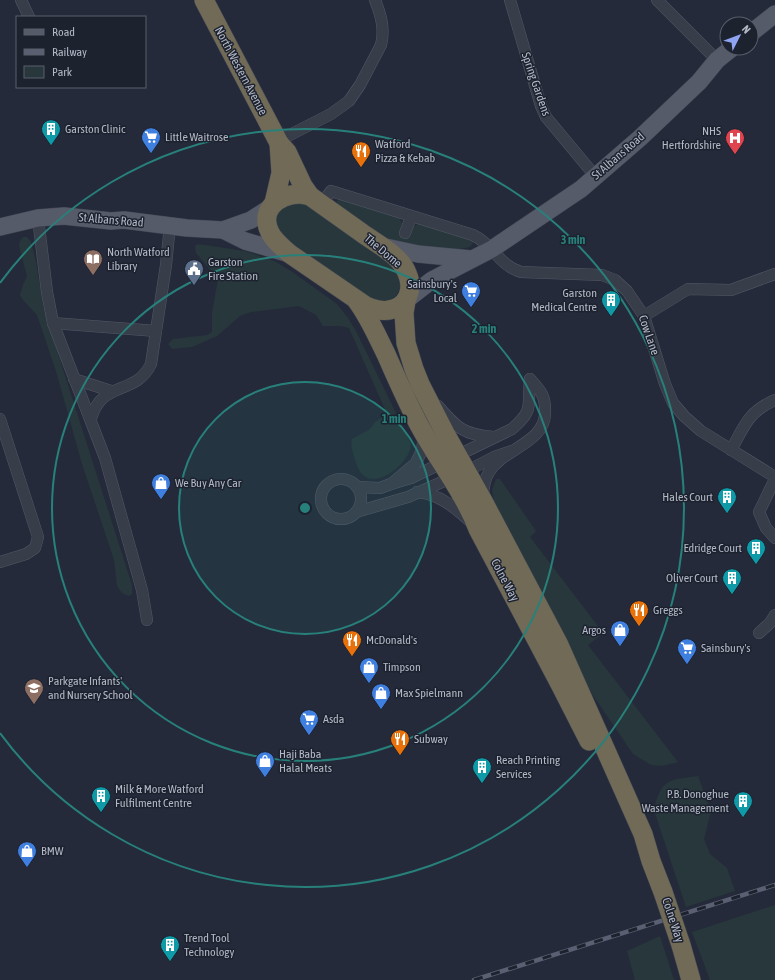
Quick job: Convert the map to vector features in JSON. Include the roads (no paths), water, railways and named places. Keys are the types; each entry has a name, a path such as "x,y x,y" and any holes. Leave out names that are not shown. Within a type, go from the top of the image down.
{"highway":[{"name":"North Western Avenue","path":"204,0 278,142 287,152 303,186 315,200"},
{"name":"North Western Avenue","path":"272,205 281,173 278,142"},
{"path":"315,200 300,194 289,196 272,205 267,220 273,238 290,254 357,301 374,309 389,310 400,306 407,299"},
{"name":"The Dome","path":"315,200 401,262 407,272 410,285 407,299"},
{"name":"Colne Way","path":"407,299 404,313 406,343 412,363 455,467 478,529 568,700 635,837 651,861"},
{"name":"Colne Way","path":"357,301 370,320 407,401 424,434 484,500 562,651 643,834 651,861 664,892 691,980"}],"main road":[{"path":"759,27 775,14"},
{"name":"St Albans Road","path":"407,299 432,280 492,249 556,207 596,177 640,138 698,82 716,60 721,56"},
{"name":"St Albans Road","path":"223,230 251,220 272,205"},
{"name":"St Albans Road","path":"0,227 38,218 64,216 111,221 124,220 223,230 245,241 290,254"},
{"path":"380,246 418,254 471,259"}],"street":[{"path":"21,0 29,16"},
{"path":"278,142 331,114 341,107 354,94 380,45 383,36 380,15 375,0"},
{"name":"Spring Gardens","path":"510,0 541,106 546,117 596,177"},
{"path":"657,0 716,60"},
{"path":"315,200 331,191 473,235 484,241 492,249"},
{"path":"405,233 411,217"},
{"path":"38,218 47,292 53,323 105,458 142,590 147,620"},
{"path":"91,419 95,406 106,394 133,383 144,375 151,364 170,225"},
{"name":"Cow Lane","path":"492,249 506,265 521,272 602,275 608,276 615,280 627,291 644,316 665,384 673,403 692,424 775,478"},
{"path":"644,316 688,289 731,290 775,274"},
{"path":"53,323 156,331"},
{"path":"74,379 111,391"},
{"path":"356,512 361,503 360,492 357,487 350,481 337,480 326,486 321,496 321,501 325,511 338,519 348,518 356,512 408,497 455,467 495,437 512,429 523,420 527,413 529,404 528,392 530,379 541,391 545,400 545,417 543,424 533,437 512,450 494,457 455,467 411,478 380,488 357,487"},
{"path":"420,384 453,424 477,436 495,437"},
{"path":"731,450 751,416 766,404 775,400"},
{"path":"0,419 38,538 35,548 26,554 0,562"},
{"path":"391,484 416,463 422,450 424,434"},
{"path":"484,500 484,485 489,473 512,450"},
{"path":"775,478 759,512 766,528 775,538"},
{"path":"417,492 433,495 446,502 478,529"},
{"path":"759,632 770,623 775,615"}],"railway":[{"path":"474,980 775,885"}],"place":[{"name":"Garston Clinic","path":"51,146"},
{"name":"Little Waitrose","path":"151,154"},
{"name":"NHS Hertfordshire","path":"735,155"},
{"name":"Watford Pizza & Kebab","path":"361,168"},
{"name":"North Watford Library","path":"93,276"},
{"name":"Garston Fire Station","path":"194,286"},
{"name":"Sainsbury's Local","path":"471,308"},
{"name":"Garston Medical Centre","path":"611,317"},
{"name":"We Buy Any Car","path":"161,500"},
{"name":"Hales Court","path":"727,514"},
{"name":"Edridge Court","path":"756,565"},
{"name":"Oliver Court","path":"732,595"},
{"name":"Greggs","path":"639,627"},
{"name":"Argos","path":"620,647"},
{"name":"McDonald's","path":"352,657"},
{"name":"Sainsbury's","path":"687,665"},
{"name":"Timpson","path":"369,684"},
{"name":"Parkgate Infants' and Nursery School","path":"34,705"},
{"name":"Max Spielmann","path":"381,710"},
{"name":"Asda","path":"309,736"},
{"name":"Subway","path":"400,756"},
{"name":"Haji Baba Halal Meats","path":"265,778"},
{"name":"Reach Printing Services","path":"482,784"},
{"name":"Milk & More Watford Fulfilment Centre","path":"101,813"},
{"name":"P.B. Donoghue Waste Management","path":"743,818"},
{"name":"BMW","path":"27,868"},
{"name":"Trend Tool Technology","path":"170,962"}]}
